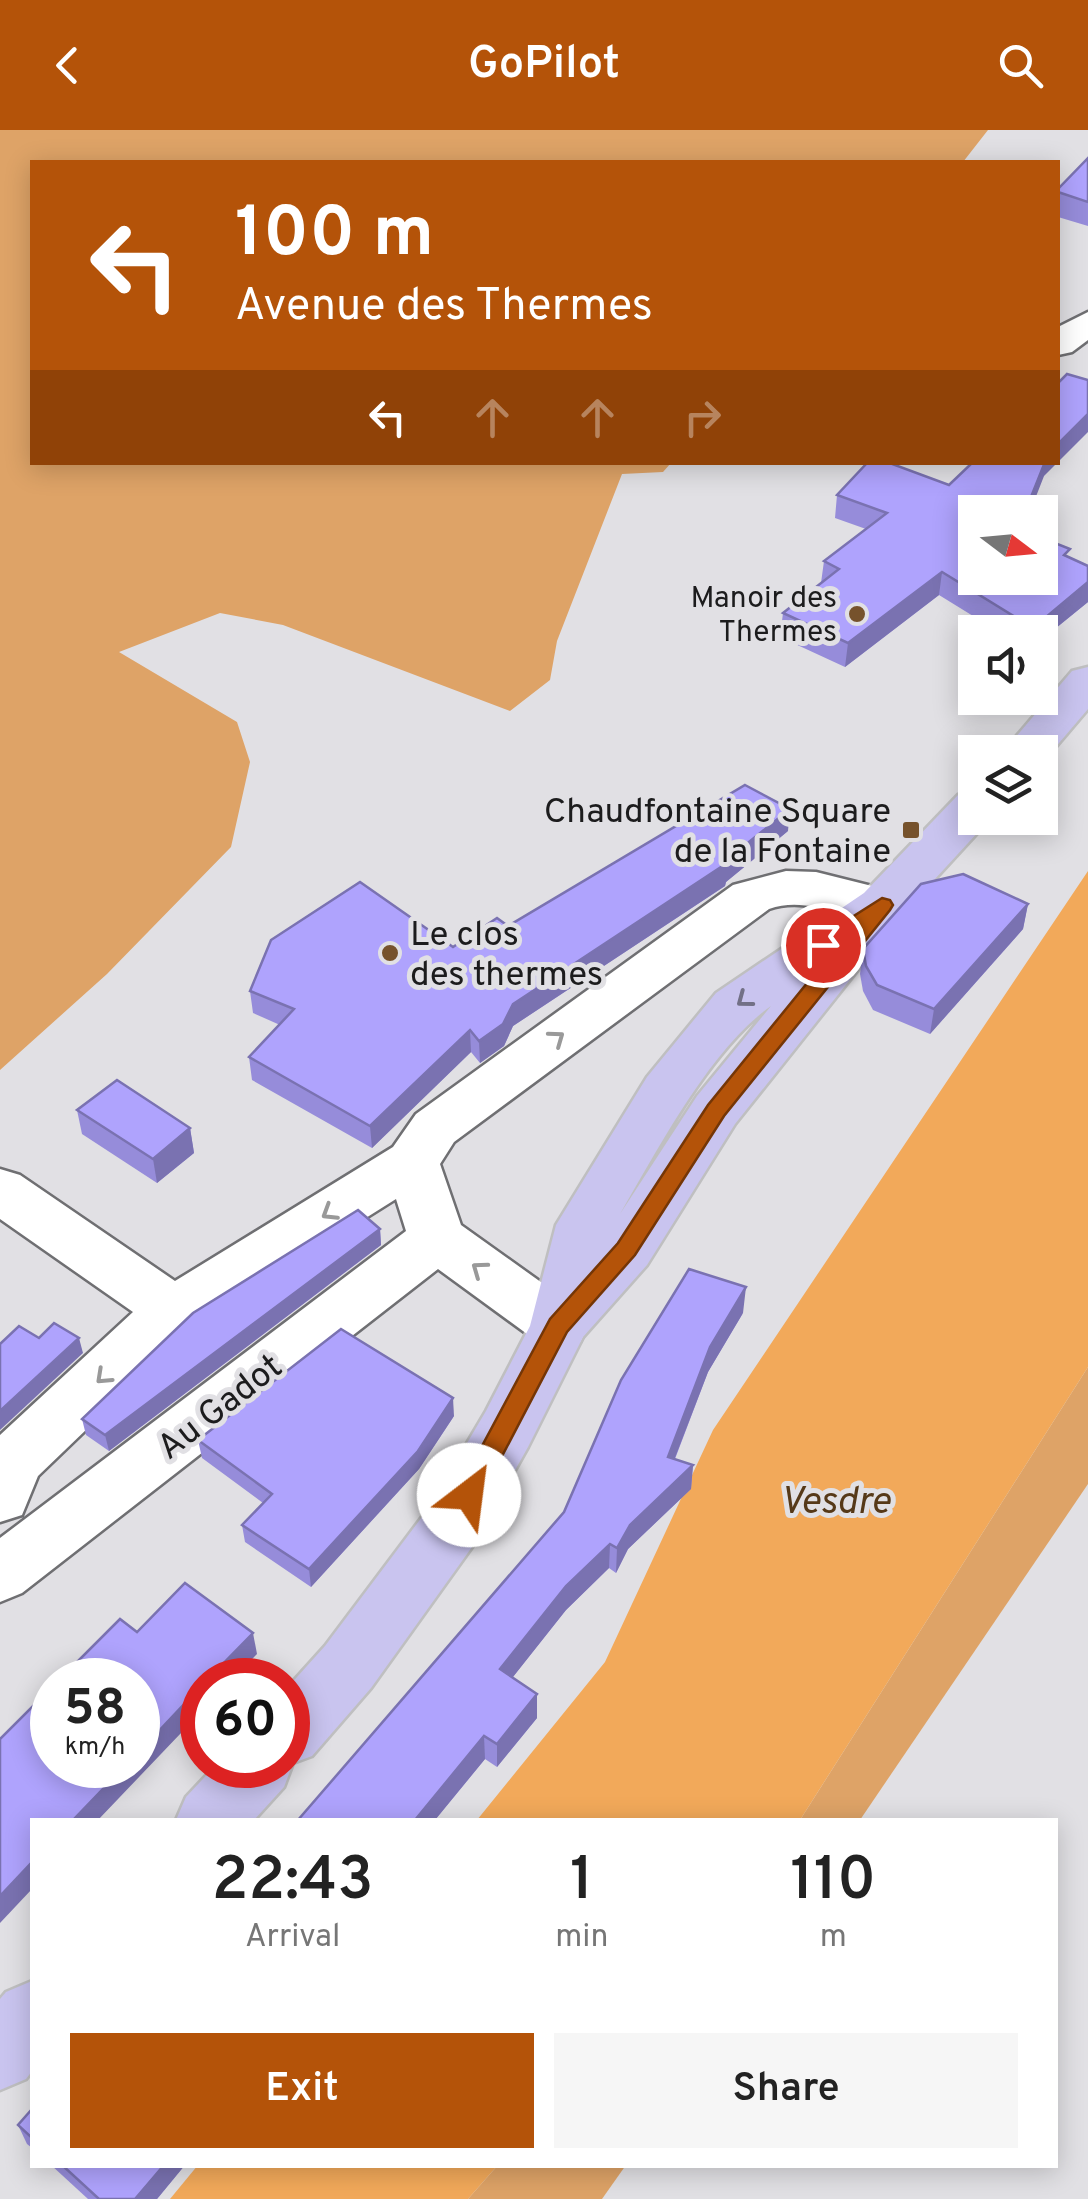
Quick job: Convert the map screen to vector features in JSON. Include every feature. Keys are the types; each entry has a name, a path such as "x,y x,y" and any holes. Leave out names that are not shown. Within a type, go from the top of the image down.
{"main road":[{"path":"1041,735 1088,681"},
{"path":"310,1709 348,1667 450,1528 507,1429 558,1326 626,1249 716,1110 882,905 958,824"},
{"path":"212,1818 239,1788"},
{"path":"0,2053 30,2019"}],"street":[{"path":"1060,343 1088,323"},
{"path":"0,1496 14,1462 174,1310 412,1162 434,1128 751,897 778,885 796,884 882,905"},
{"path":"412,1162 438,1238 558,1326"},
{"path":"0,1190 174,1310"},
{"name":"Au Gadot","path":"0,1574 438,1238"}],"shaded area":[{"path":"0,130 988,130 965,160 30,160 30,465 669,465 663,472 622,474 557,641 550,680 510,711 283,625 220,613 119,652 237,722 250,762 231,847 107,974 0,1070"},
{"path":"1088,1367 1088,1484 861,1818 801,1818"},
{"path":"495,2168 624,2168 602,2199 468,2199"}],"water":[{"name":"Vesdre","path":"1088,871 1088,1367 801,1818 479,1818 605,1662 713,1430"},
{"path":"196,2168 495,2168 468,2199 170,2199"}],"building":[{"path":"1088,158 1088,202 1060,193 1060,187"},
{"path":"1067,374 1088,380 1088,414 1060,442 1060,381"},
{"path":"865,465 895,465 949,485 970,465 1044,465 1032,495 958,495 958,582 942,572 848,643 783,613 839,569 824,561 887,513 837,495"},
{"path":"1058,544 1070,549 1064,555 1088,566 1088,582 1049,615 1012,615 979,595 1058,595"},
{"path":"745,785 790,809 724,862 727,863 513,1004 503,1024 479,1041 470,1030 370,1126 249,1057 294,1009 250,991 271,940 360,882 453,947 497,918 508,926"},
{"path":"963,874 1028,904 934,1009 877,985 866,966 863,949 921,884"},
{"path":"117,1080 190,1128 153,1159 77,1110"},
{"path":"358,1210 380,1229 105,1435 82,1419 193,1313"},
{"path":"689,1269 746,1287 710,1347 668,1457 693,1465 630,1525 617,1548 610,1544 566,1586 500,1669 537,1694 497,1744 484,1736 417,1818 300,1818 564,1512 621,1380"},
{"path":"54,1323 79,1338 0,1411 0,1344 19,1326 39,1338"},
{"path":"341,1329 453,1398 418,1451 309,1569 242,1525 272,1494 198,1440"},
{"path":"185,1583 253,1633 229,1658 180,1658 180,1708 160,1730 160,1658 81,1658 120,1619 137,1632"},
{"path":"30,1709 30,1788 104,1788 75,1818 30,1818 30,1864 0,1896 0,1739"},
{"path":"30,2111 30,2136 18,2125"},
{"path":"65,2168 161,2168 135,2199 99,2199"}],"place":[{"name":"Manoir des Thermes","path":"857,614"},
{"name":"Chaudfontaine Square de la Fontaine","path":"911,830"},
{"name":"Le clos des thermes","path":"390,953"}],"route":[{"path":"469,1495 558,1326 626,1249 716,1110 882,905 823,945"}]}
